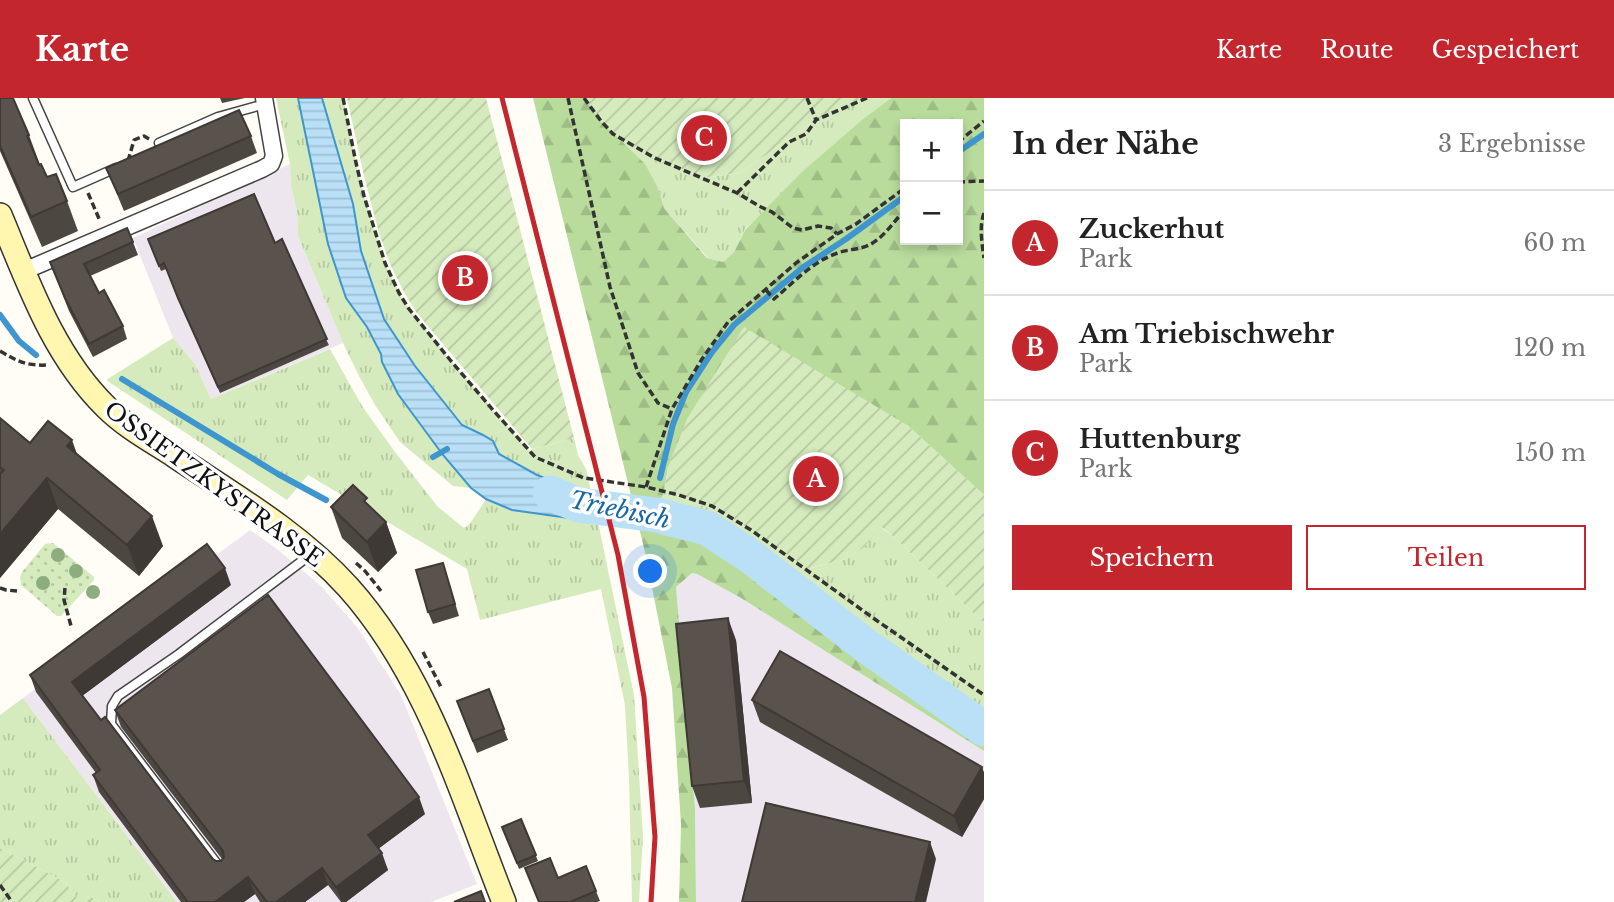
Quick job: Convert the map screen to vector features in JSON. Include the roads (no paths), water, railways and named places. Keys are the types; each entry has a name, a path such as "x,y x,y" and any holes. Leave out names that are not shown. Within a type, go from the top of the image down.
{"main road":[{"name":"OSSIETZKYSTRASSE","path":"0,215 57,341 92,392 122,421 289,533 358,599 413,681 440,739 504,902"}],"street":[{"path":"24,271 271,164 274,156 265,101"}],"lane":[{"path":"33,98 73,187 127,163"},
{"path":"159,143 218,117 265,101"},
{"path":"224,872 111,724 112,706 118,696 313,554"}],"water":[{"path":"298,98 322,98 353,204 361,251 384,319 415,366 462,425 493,441 499,454 537,475 592,496 598,522 512,510 486,499 471,488 443,455 398,394 367,327 346,298 328,244"}],"waterway":[{"path":"963,149 984,134"},
{"path":"660,478 673,424 686,392 712,352 734,325 802,268 900,200"},
{"path":"0,315 19,341 36,355"},
{"path":"122,379 278,474 326,500"},
{"path":"433,457 447,449"},
{"name":"Triebisch","path":"550,493 579,505 656,515 707,528 750,556 865,645 984,729"}],"railway":[{"path":"502,98 618,555 644,697 655,837 651,902"}],"place":[{"name":"Huttenburg","path":"704,138"},
{"name":"Am Triebischwehr","path":"465,278"},
{"name":"Zuckerhut","path":"816,479"}]}
